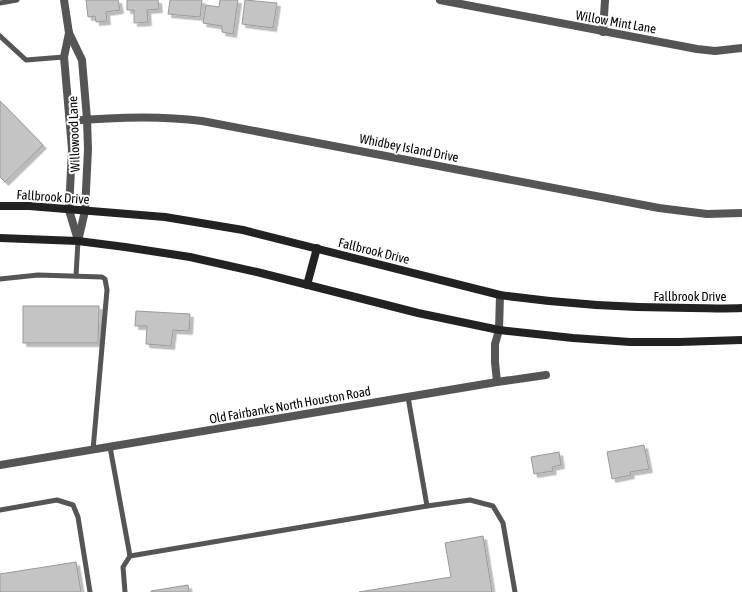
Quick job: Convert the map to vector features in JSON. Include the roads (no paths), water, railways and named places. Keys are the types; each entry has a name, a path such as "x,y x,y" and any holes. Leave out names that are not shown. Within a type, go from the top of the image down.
{"main road":[{"name":"Fallbrook Drive","path":"0,206 29,206 165,217 243,230 500,295 599,306 653,308 742,308"},
{"path":"0,238 78,241 190,258 257,272 418,313 499,330 573,338 630,342 742,340"},
{"path":"307,285 317,248"}],"street":[{"name":"Willowood Lane","path":"64,0 69,33 82,60 87,119 88,149 86,211 78,241"},
{"name":"Willow Mint Lane","path":"440,0 602,32 715,51 742,48"},
{"path":"602,32 605,0"},
{"name":"Willowood Lane","path":"69,33 64,56 72,149 69,210 78,241"},
{"name":"Whidbey Island Drive","path":"70,121 124,117 173,117 202,121 658,208 707,214 742,212"},
{"path":"497,382 495,344 499,330 500,295"},
{"name":"Old Fairbanks North Houston Road","path":"0,463 93,450 546,375"}],"lane":[{"path":"0,3 17,0"},
{"path":"0,36 26,60 64,56"},
{"path":"76,276 78,241"},
{"path":"0,279 38,275 102,277 105,279 107,284 105,321 93,450"},
{"path":"408,397 427,506"},
{"path":"110,447 130,556 123,567 125,592"},
{"path":"0,510 57,500 73,505 78,517 90,592"},
{"path":"130,556 470,500 493,506 503,523 515,592"}]}
